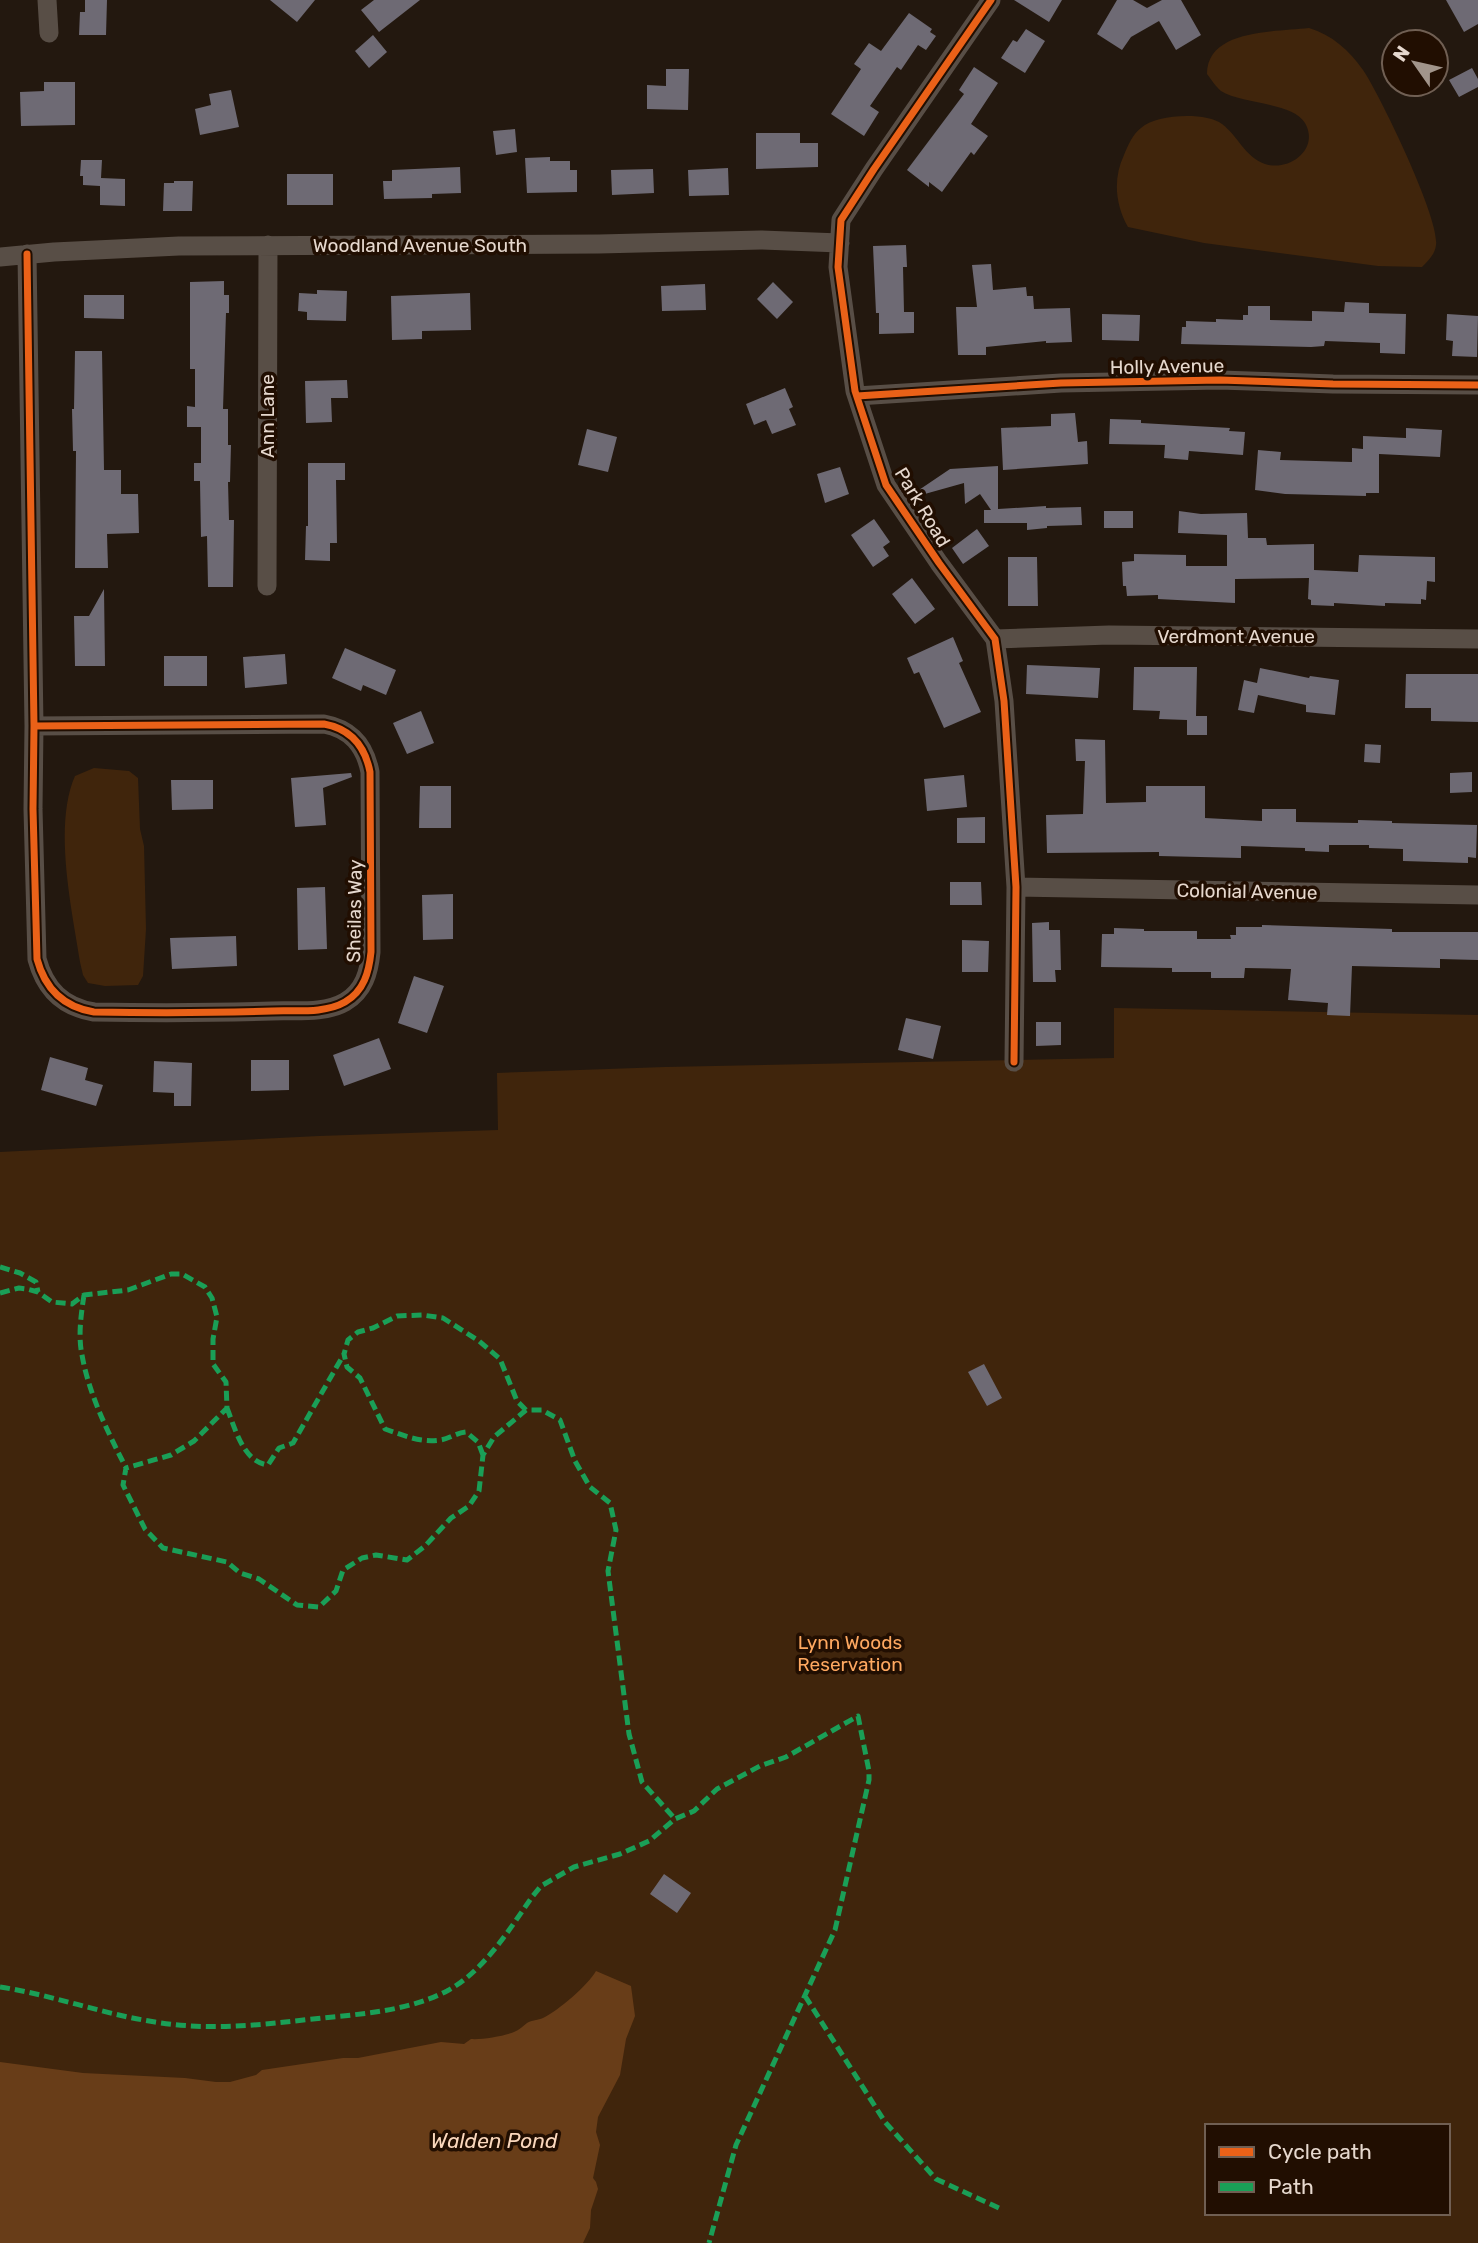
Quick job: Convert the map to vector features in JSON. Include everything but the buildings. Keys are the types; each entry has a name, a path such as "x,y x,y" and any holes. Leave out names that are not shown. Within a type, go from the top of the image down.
{"street":[{"path":"47,0 48,33"},
{"name":"Park Road","path":"991,0 841,220 838,267 856,396 886,485 939,564 995,639 1004,701 1016,887 1014,1062"},
{"name":"Woodland Avenue South","path":"0,257 140,247 599,244 761,240 840,243"},
{"name":"Ann Lane","path":"267,586 268,245"},
{"name":"Sheilas Way","path":"27,254 33,808 37,959 45,982 60,999 82,1010 94,1012 325,1010 349,1000 357,992 368,976 371,952 370,772 363,748 348,733 324,724 34,726"},
{"name":"Holly Avenue","path":"856,396 1061,383 1207,380 1478,385"},
{"name":"Verdmont Avenue","path":"995,639 1123,635 1478,639"},
{"name":"Colonial Avenue","path":"1016,887 1478,895"}],"green space":[{"path":"1309,28 1333,39 1352,56 1382,104 1419,185 1435,231 1436,245 1427,262 1422,267 1378,266 1204,243 1128,227 1118,200 1118,173 1131,140 1138,130 1148,123 1181,116 1215,120 1228,129 1252,156 1265,164 1283,165 1300,156 1305,150 1309,133 1299,116 1278,107 1241,99 1221,91 1207,74 1210,59 1218,48 1230,41 1262,32"},
{"path":"94,768 129,771 138,778 140,829 144,846 146,929 143,976 138,985 105,986 88,983 80,962 66,868 65,819 75,776"},
{"name":"Lynn Woods Reservation","path":"1114,1008 1478,1015 1478,2243 0,2243 0,1152 498,1130 497,1073 1114,1058"}],"water":[{"name":"Walden Pond","path":"596,1971 631,1986 635,2016 626,2039 620,2075 598,2117 596,2132 600,2145 593,2178 598,2189 591,2210 590,2228 583,2243 0,2243 0,2062 83,2073 230,2082 256,2075 262,2070 358,2058 441,2042 464,2044 471,2039 510,2033 556,2010 580,1990"}],"marked path":[{"path":"0,1267 20,1273 36,1282 38,1292"},
{"path":"0,1293 19,1288 27,1289 38,1292 52,1302 72,1304 84,1295 128,1290 171,1274 182,1274 205,1287 212,1298 217,1317 213,1339 213,1364 226,1382 227,1408 194,1441 171,1455 126,1468 123,1485 145,1529 163,1548 227,1562 240,1573 259,1579 297,1605 319,1607 336,1591 343,1570 362,1558 376,1555 407,1560 425,1546 451,1518 469,1506 479,1491 483,1455 494,1437 526,1410 542,1410 560,1420 575,1461 590,1487 610,1503 616,1530 608,1571 629,1734 642,1782 675,1819"},
{"path":"84,1295 80,1333 85,1370 100,1413 126,1468"},
{"path":"483,1455 478,1442 466,1432 433,1441 412,1438 385,1429 360,1378 347,1367 344,1354 348,1340 358,1332 397,1316 443,1318 479,1341 500,1359 517,1401 526,1410"},
{"path":"227,1408 246,1451 259,1463 268,1465 279,1448 293,1443 344,1354"},
{"path":"0,1987 135,2019 196,2026 273,2023 365,2013 415,2004 447,1991 473,1973 495,1949 541,1886 574,1867 620,1854 649,1841 675,1819 694,1811 717,1789 760,1766 786,1757 858,1716 869,1780 835,1930 736,2145 709,2243"},
{"path":"805,1996 885,2122 936,2179 1001,2209"}],"cycle path":[{"path":"991,0 841,220 838,267 855,391 886,485 995,639 1004,701 1016,887 1014,1062"},
{"path":"27,254 34,726 324,724 334,726 349,735 364,754 370,772 371,952 367,974 357,992 337,1006 300,1011 94,1012 64,1001 50,988 37,959 34,726"},
{"path":"857,396 1061,383 1220,380 1478,385"}]}
